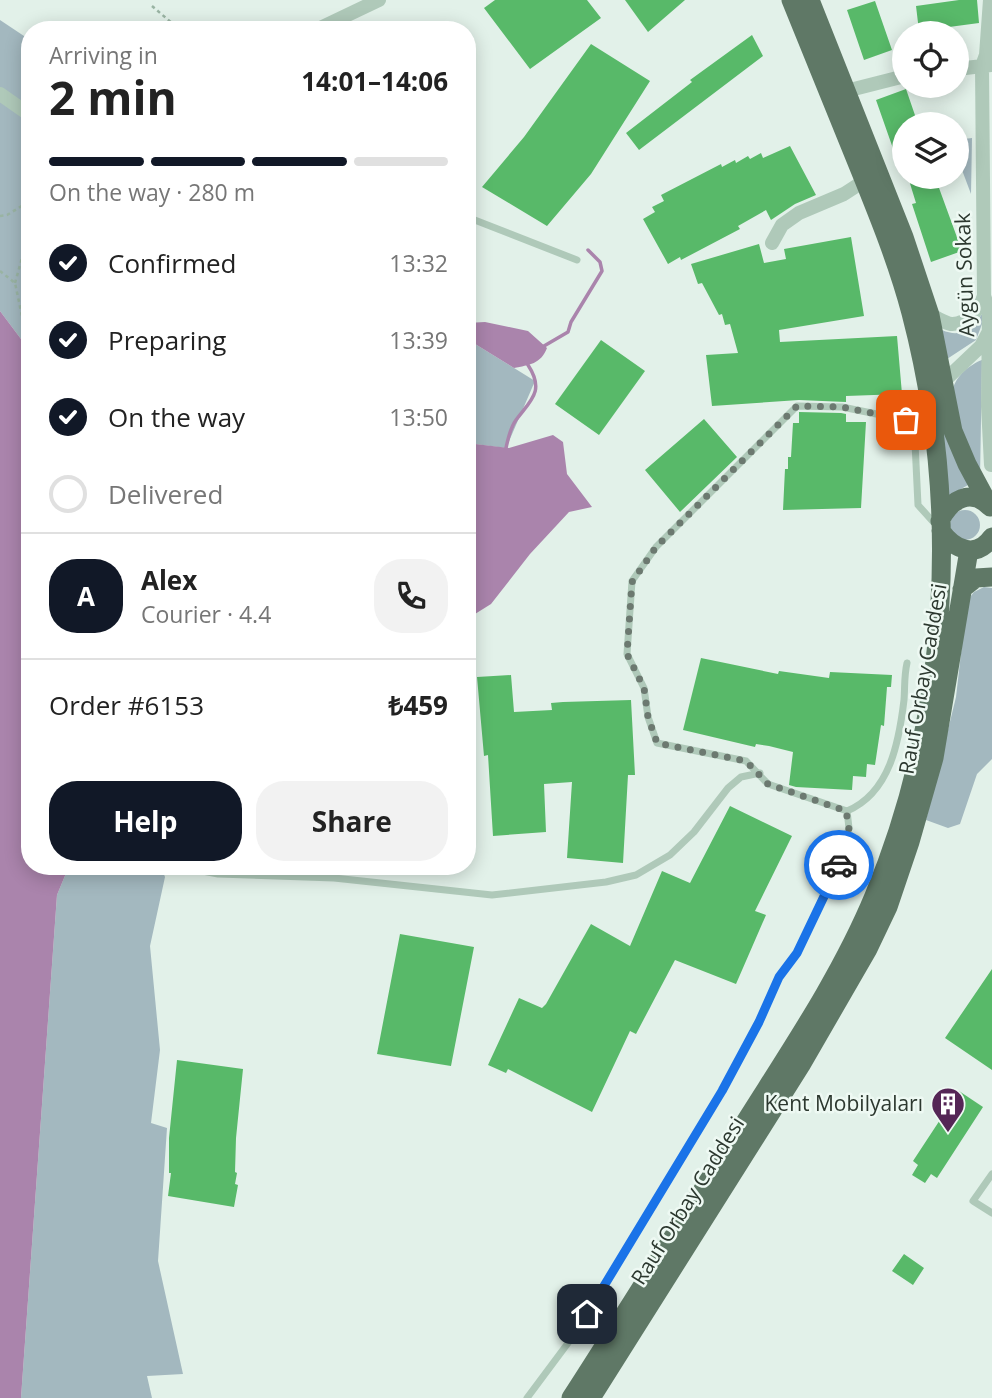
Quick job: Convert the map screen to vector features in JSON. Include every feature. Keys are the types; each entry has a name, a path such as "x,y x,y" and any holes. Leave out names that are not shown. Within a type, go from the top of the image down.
{"main road":[{"name":"Rauf Orbay Caddesi","path":"571,1398 801,1033 842,962 875,893 908,791 927,718 938,622 940,526 935,437 918,342 899,271 791,0"},
{"path":"813,1 846,92 897,216 930,315 942,383 959,447 990,508"},
{"path":"990,508 973,497 963,497 948,506 940,526 951,544 972,550 992,566"},
{"path":"972,550 983,547 992,537"},
{"name":"Rauf Orbay Caddesi","path":"591,1398 801,1065 868,949 888,907 934,758 962,589 972,550"},
{"path":"962,589 976,578 992,577"}],"street":[{"path":"335,21 379,0"},
{"name":"Aygün Sokak","path":"990,0 986,54 988,243 984,296 989,310 988,406 991,465"},
{"path":"969,67 987,65"},
{"path":"846,92 892,80"},
{"path":"0,94 21,109"},
{"path":"772,243 782,225 864,181"},
{"path":"930,315 951,324 965,321 981,306 984,296"},
{"path":"942,383 981,346 989,331"}],"lane":[{"path":"476,221 577,260"},
{"path":"907,663 894,757 869,798 846,811 768,784 746,761 657,743 648,717 644,688 627,654 632,582 656,547 797,406 842,407 906,420 915,443 918,505 927,517 940,526"},
{"path":"247,875 334,878 492,895 606,882 636,875 670,855 694,832 728,788 741,777 760,774"},
{"path":"527,1398 574,1335 722,1091 759,1022 779,977 797,953 838,865 849,828 846,811"},
{"path":"992,1174 973,1201 992,1213"}],"path":[{"path":"152,6 170,21"},
{"path":"0,216 21,206"},
{"path":"21,262 15,283 21,312"},
{"path":"0,271 15,283"}],"shaded area":[{"path":"0,20 21,34 21,339 0,311"},
{"path":"969,138 972,138 971,194"},
{"path":"0,311 21,339 21,875 65,875 57,895 21,1398 0,1398"},
{"path":"982,314 985,316 976,340 947,359 942,330 954,333 965,331"},
{"path":"476,322 528,331 547,348 538,361 514,368 476,345"},
{"path":"476,345 535,381 506,448 476,444"},
{"path":"982,360 980,478 958,422 953,390 964,371"},
{"path":"940,421 968,485 947,497"},
{"path":"553,435 563,442 567,474 592,507 569,512 530,554 491,604 476,613 476,444 509,448"},
{"path":"965,510 976,514 980,525 976,536 965,540 954,536 950,525 954,514"},
{"path":"984,587 992,588 992,759 977,774 960,824 948,828 926,820 956,697 967,601 974,592"},
{"path":"65,875 165,877 150,946 160,1050 151,1123 167,1128 158,1261 183,1374 147,1376 152,1398 21,1398 57,895"}],"building":[{"path":"495,0 587,0 601,18 530,69 484,8"},
{"path":"625,0 685,0 648,32"},
{"path":"977,0 979,23 918,21 916,6"},
{"path":"875,1 892,50 864,60 847,10"},
{"path":"752,35 763,56 639,150 626,133 692,82 690,80"},
{"path":"591,44 650,81 591,174 547,226 482,187 524,137"},
{"path":"892,94 892,98 909,98 914,112 892,112 892,146 876,100"},
{"path":"790,146 816,195 795,204 771,220 766,210 738,226 740,229 668,264 643,219 655,212 652,207 664,201 661,195 721,164 722,167 735,160 736,163 761,153 763,158"},
{"path":"912,189 939,189 962,251 931,262 912,204 916,203"},
{"path":"851,237 864,316 779,330 780,342 897,336 902,394 846,396 846,402 799,400 712,406 706,355 738,353 730,324 725,325 722,314 719,315 702,283 698,284 691,264 759,244 764,263 786,259 784,249"},
{"path":"601,340 645,371 599,435 555,404"},
{"path":"799,412 841,413 846,414 846,422 866,422 861,508 783,510 785,469 788,469 788,457 791,457 793,423 799,423"},
{"path":"704,419 737,457 680,512 645,470"},
{"path":"701,658 778,674 779,671 829,678 830,672 892,675 891,687 887,687 884,726 881,725 875,765 867,764 866,777 853,776 852,790 796,787 789,785 793,752 756,744 755,747 683,730"},
{"path":"511,675 514,712 552,710 551,703 631,700 635,775 628,775 623,863 567,858 572,782 544,784 546,832 493,836 488,755 484,756 477,677"},
{"path":"730,806 792,836 755,911 766,915 736,984 675,960 636,1034 630,1031 592,1112 508,1069 506,1073 488,1065 519,998 542,1008 546,1004 591,924 630,946 662,871 690,883"},
{"path":"400,934 474,947 451,1066 377,1054"},
{"path":"992,969 992,1070 945,1038"},
{"path":"177,1060 243,1069 236,1138 235,1184 238,1185 234,1207 168,1196 171,1173 169,1138"},
{"name":"Kent Mobilyaları","path":"959,1091 983,1107 937,1178 931,1174 925,1183 912,1175 918,1165 913,1161"},
{"path":"904,1254 924,1268 913,1285 892,1271"}],"waterway":[{"path":"544,346 568,332 571,322 602,271 600,262 588,250"},
{"path":"506,448 514,423 531,401 536,389 528,365"}],"way so far":[{"path":"839,865 849,828 846,811 768,784 746,761 657,743 648,717 644,688 627,654 632,582 656,547 797,406 842,407 906,420"}],"place":[{"name":"Kent Mobilyaları","path":"948,1134"}],"route":[{"path":"587,1314 722,1091 759,1022 779,977 797,953 839,865"}]}
